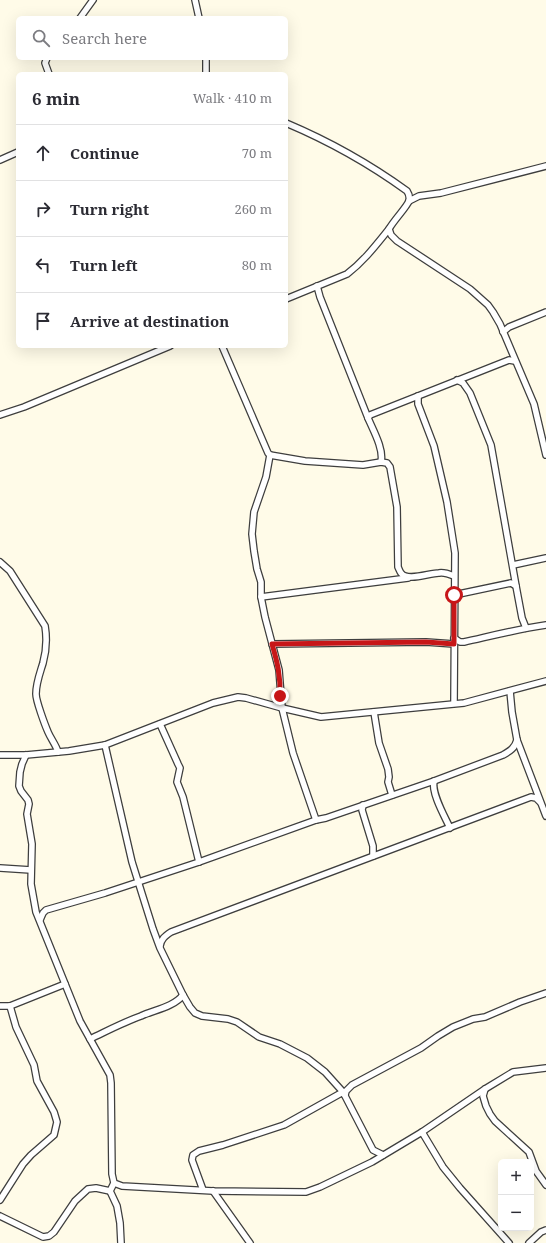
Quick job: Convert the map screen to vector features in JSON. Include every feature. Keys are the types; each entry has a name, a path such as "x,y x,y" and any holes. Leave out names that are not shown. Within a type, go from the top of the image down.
{"street":[{"path":"81,16 93,0"},
{"path":"195,0 199,16"},
{"path":"46,60 45,64 48,72"},
{"path":"206,60 206,72"},
{"path":"288,124 338,146 371,165 407,191 419,196"},
{"path":"0,160 16,153"},
{"path":"288,298 347,274 356,267 373,249 409,201 419,196 441,193 546,166"},
{"path":"407,191 410,195 409,201"},
{"path":"389,229 391,235 397,241 470,289 488,305 493,312 504,332 534,404 546,455"},
{"path":"317,286 320,297 381,450 381,462"},
{"path":"504,332 509,327 546,312"},
{"path":"0,416 159,348"},
{"path":"223,348 270,455 266,478 254,512 252,534 257,569 261,582 261,597 264,617 279,670 282,708 293,753 316,820"},
{"path":"368,418 373,413 402,403 509,360 515,361"},
{"path":"458,380 463,383 470,393 491,445 522,618 526,628"},
{"path":"418,396 418,404 434,446 447,502 455,553 454,703"},
{"path":"270,455 305,461 363,465 381,462 387,463 390,467 396,507 398,567 401,574 410,578"},
{"path":"512,565 546,558"},
{"path":"0,562 10,571 45,626 45,649 36,686 36,696 48,733 55,743 58,752"},
{"path":"261,597 410,578 440,572 454,576"},
{"path":"454,595 507,583 511,583 516,586"},
{"path":"272,644 464,642 546,625"},
{"path":"0,754 26,755 105,745 213,703 238,697 321,717 464,703 546,680"},
{"path":"510,691 512,712 522,755 546,816"},
{"path":"374,712 379,743 388,769 388,782 392,795"},
{"path":"160,724 180,768 178,782 199,862"},
{"path":"40,920 42,913 46,910 105,893 199,862 316,820 326,818 434,781 503,755 513,750 518,740"},
{"path":"105,745 138,882 160,948 182,995 190,1008 198,1014 207,1017 228,1019 237,1022 259,1037 280,1044 307,1058 325,1072 344,1093 373,1150 372,1162"},
{"path":"513,750 522,755"},
{"path":"26,755 20,772 20,786 21,791 28,800 29,804 27,814 32,844 31,884 36,912 80,1021 105,1065 112,1083 112,1174 114,1183 110,1191"},
{"path":"434,781 433,784 436,797 450,828"},
{"path":"160,948 160,942 171,932 531,797 536,790"},
{"path":"531,797 536,798 540,802"},
{"path":"363,805 362,810 373,846 373,856"},
{"path":"0,868 31,870"},
{"path":"0,1006 10,1006 65,984"},
{"path":"203,1190 192,1160 193,1156 199,1151 223,1145 284,1125 344,1093 352,1086 421,1048 453,1027 473,1019 485,1017 546,993"},
{"path":"90,1039 140,1016 168,1006 180,999 182,995"},
{"path":"0,1200 23,1164 54,1135 56,1122 54,1112 37,1081 34,1065 16,1027 10,1006"},
{"path":"114,1183 122,1186 213,1191 306,1192 320,1187 372,1162 422,1132 485,1089 513,1072 546,1068"},
{"path":"485,1089 483,1096 490,1114 495,1121 529,1152 536,1171 546,1185"},
{"path":"422,1132 444,1167 460,1188 509,1243"},
{"path":"373,1150 383,1155"},
{"path":"0,1216 44,1237 49,1236 54,1232 75,1201 88,1189 96,1188 110,1191"},
{"path":"110,1191 117,1206 121,1243"},
{"path":"213,1191 250,1243"},
{"path":"222,1203 224,1191"},
{"path":"529,1243 541,1232 546,1230"}],"route":[{"path":"280,696 281,683 279,670 272,644 426,642 454,644 454,595"}]}
